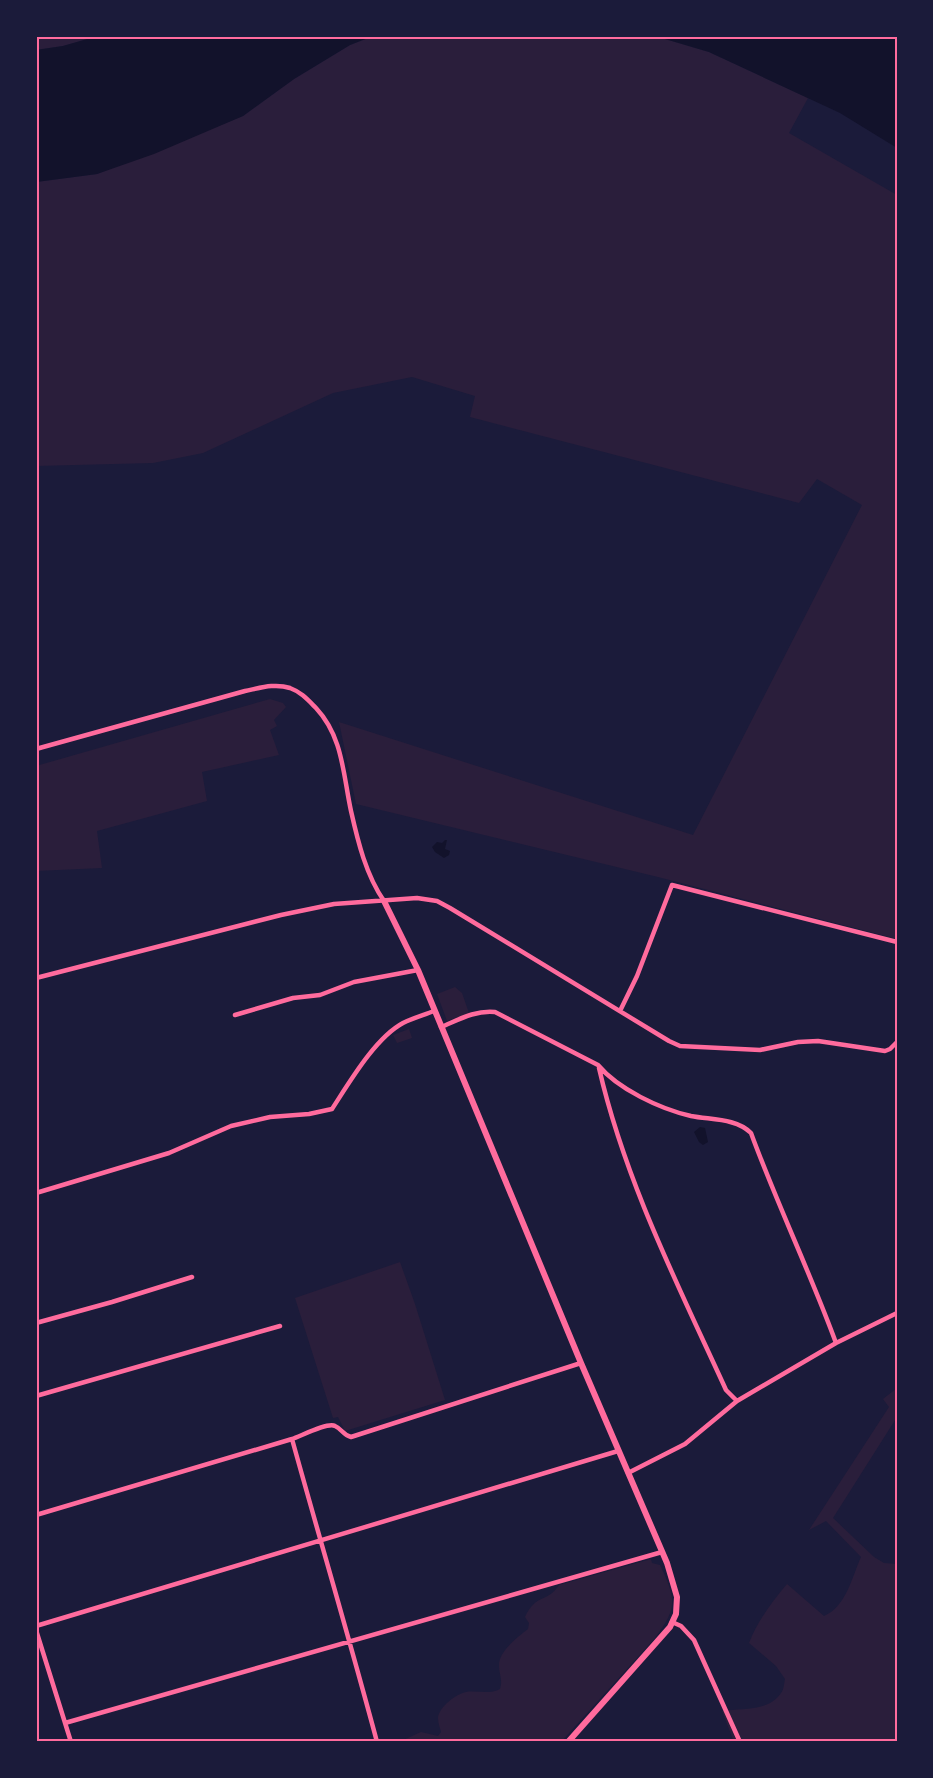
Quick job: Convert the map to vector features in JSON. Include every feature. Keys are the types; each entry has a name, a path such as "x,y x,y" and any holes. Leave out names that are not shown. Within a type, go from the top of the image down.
{"street":[{"path":"36,749 268,686 290,688 301,694 316,708 335,734 351,811 369,877 418,970 618,1451 654,1531 677,1597 676,1614 664,1635 568,1742"},
{"path":"620,1011 637,976 672,885 897,942"},
{"path":"36,978 281,915 334,904 417,898 437,901 680,1046 760,1050 798,1042 818,1041 885,1051 897,1042"},
{"path":"235,1015 302,996 320,995 354,982 418,970"},
{"path":"36,1193 169,1153 231,1126 270,1117 309,1114 332,1109 360,1065 394,1030 404,1023 434,1011"},
{"path":"441,1027 470,1015 485,1011 495,1012 598,1065 608,1077 666,1108 688,1115 736,1122 751,1133 772,1191 797,1243 836,1343"},
{"path":"598,1065 634,1183 670,1272 726,1390 736,1401"},
{"path":"36,1323 192,1277"},
{"path":"628,1473 685,1444 736,1401 836,1343 897,1313"},
{"path":"36,1396 280,1326"},
{"path":"36,1515 292,1439 329,1424 336,1426 346,1436 351,1437 581,1363"},
{"path":"292,1439 351,1642 377,1742"},
{"path":"71,1742 36,1628 618,1451"},
{"path":"65,1723 662,1552"},
{"path":"672,1622 681,1626 694,1640 740,1742"}],"shaded area":[{"path":"36,36 98,36 63,46 36,50"},
{"path":"98,36 373,36 350,45 294,79 243,116 154,154 97,174 36,182 36,50 63,46"},
{"path":"373,36 655,36 709,52 808,98 789,133 897,195 897,939 658,877 356,804 339,722 693,835 862,505 817,479 799,503 470,417 475,396 412,377 333,393 203,453 153,463 36,466 36,182 97,174 243,116 294,79 350,45"},
{"path":"655,36 897,36 897,148 840,113 709,52"},
{"path":"270,699 283,703 286,707 274,720 277,726 270,730 279,755 202,772 207,801 97,831 102,868 36,871 36,766"},
{"path":"447,840 445,849 450,851 449,855 444,858 432,847 437,842 442,843"},
{"path":"455,987 462,993 469,1013 447,1021 437,994"},
{"path":"409,1029 412,1038 397,1043 393,1035"},
{"path":"700,1127 705,1128 708,1142 703,1145 694,1132"},
{"path":"400,1262 445,1400 345,1431 338,1417 333,1418 295,1298"},
{"path":"897,1388 897,1417 833,1518 874,1557 884,1563 897,1564 897,1742 734,1742 722,1711 762,1706 776,1699 782,1692 785,1679 776,1666 749,1643 771,1605 787,1584 824,1616 838,1606 847,1591 861,1557 826,1521 809,1530 889,1407 883,1399"},
{"path":"651,1559 652,1563 660,1565 672,1595 668,1618 655,1638 561,1742 399,1742 421,1732 438,1736 441,1732 439,1714 445,1705 458,1695 466,1692 492,1692 500,1689 499,1665 502,1655 528,1629 529,1623 525,1617 533,1604 551,1594 559,1585"}]}
